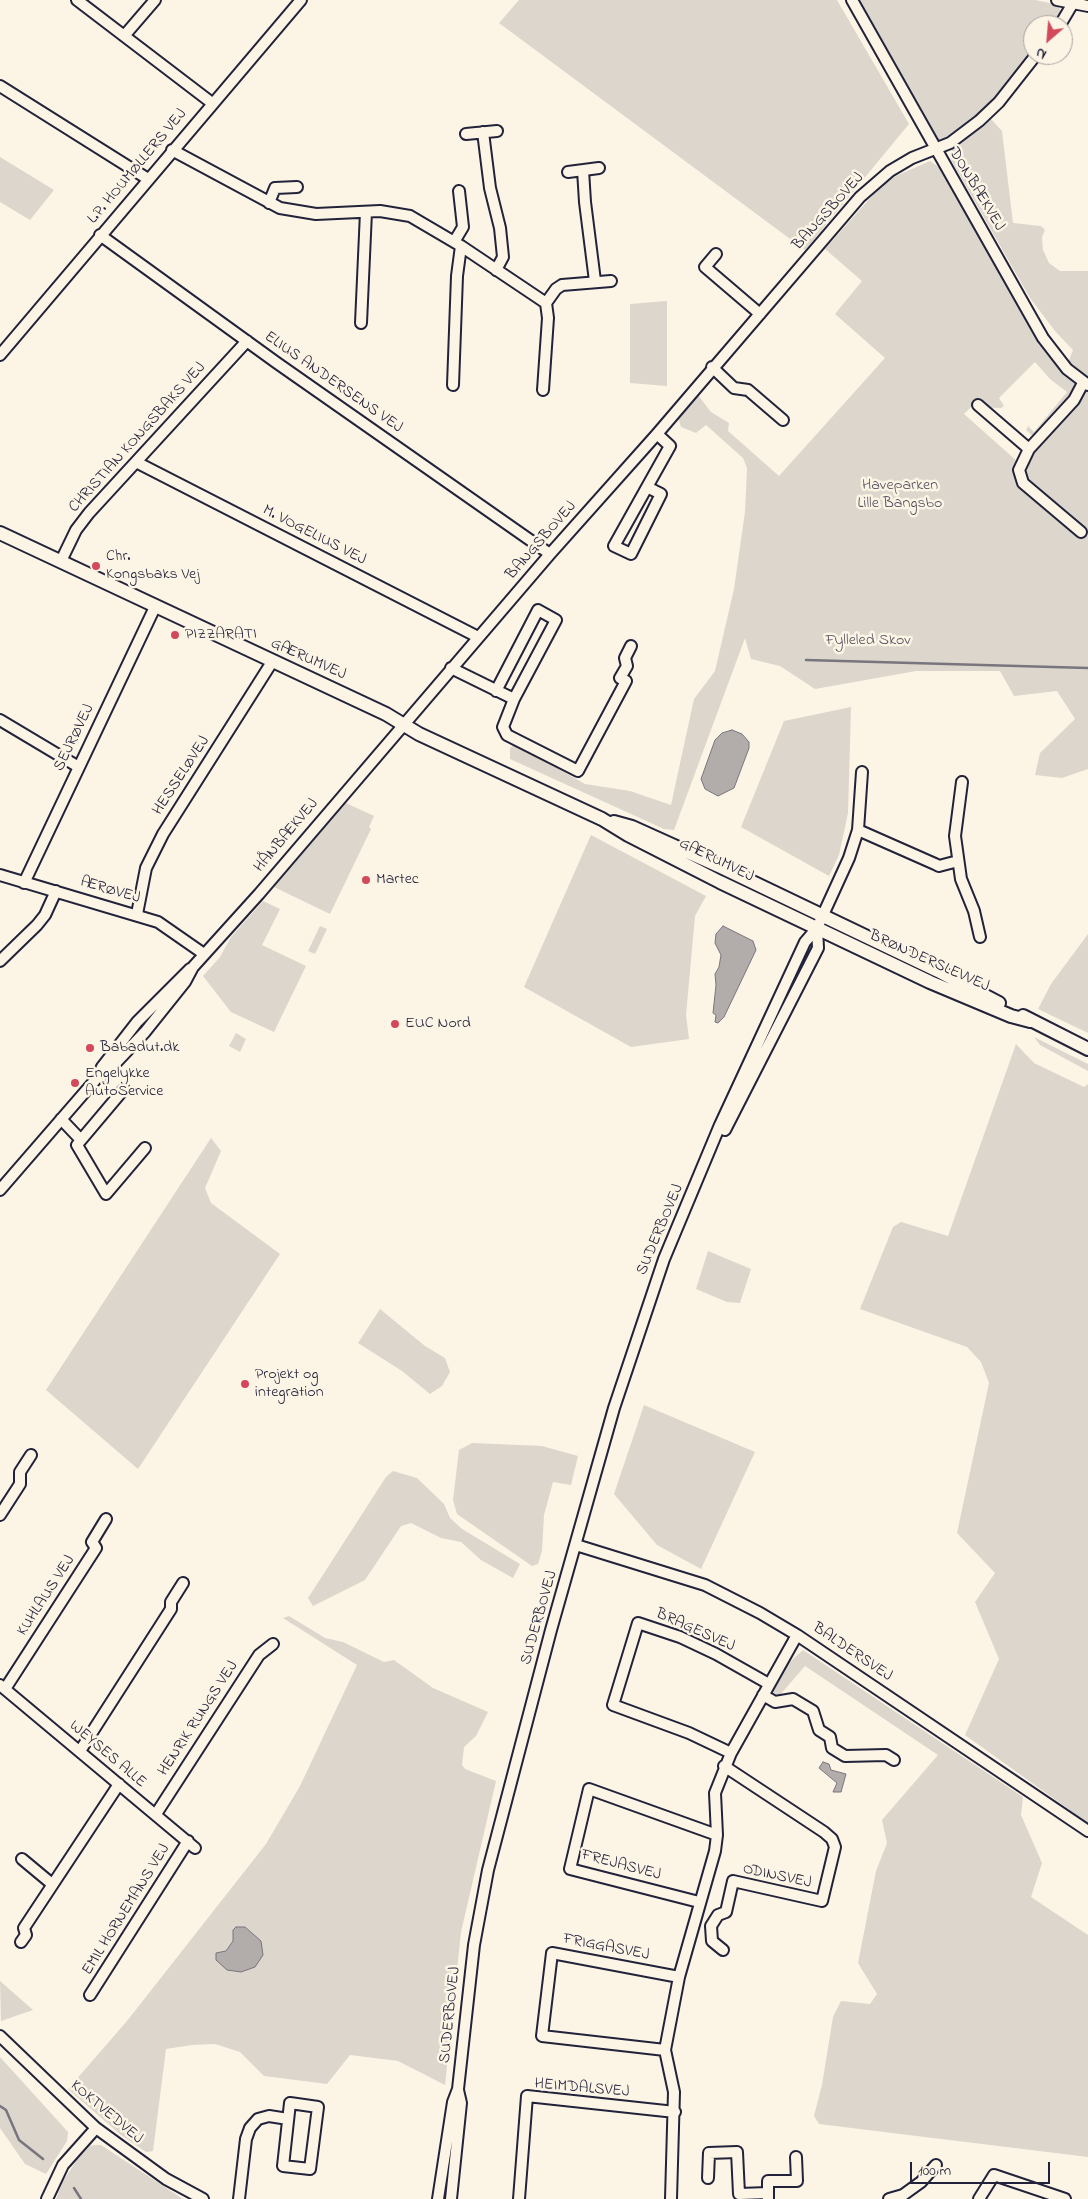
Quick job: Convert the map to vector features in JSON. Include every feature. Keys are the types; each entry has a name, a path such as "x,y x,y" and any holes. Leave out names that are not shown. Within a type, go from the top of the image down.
{"main road":[{"name":"GÆRUMVEJ","path":"0,532 272,662 386,714 436,742 602,819 628,835 712,878 817,928"},
{"name":"GÆRUMVEJ","path":"602,819 632,827 822,916"},
{"name":"BRØNDERSLEVVEJ","path":"822,916 938,971 1030,1021 1088,1049"},
{"name":"BRØNDERSLEVVEJ","path":"817,928 930,982 1011,1016 1030,1021"}],"street":[{"path":"77,0 212,103"},
{"path":"124,36 154,0"},
{"name":"L.P. HOUMØLLERS VEJ","path":"0,355 301,0"},
{"name":"DONBÆKVEJ","path":"852,0 934,149 955,180 1043,338 1067,369 1086,384"},
{"path":"1057,0 1088,6"},
{"path":"1066,15 1073,3"},
{"name":"BANGSBOVEJ","path":"403,724 657,434 712,367 860,197 876,182 912,158 950,144 999,102 1028,65"},
{"path":"0,86 148,179"},
{"path":"466,134 497,131"},
{"path":"483,132 490,188 500,228 503,257 496,270"},
{"path":"172,150 269,203 294,212 316,214 380,211 410,216 457,244 546,303"},
{"path":"568,172 599,168"},
{"path":"583,170 585,202 596,281"},
{"path":"269,203 275,188 297,187"},
{"path":"453,385 457,244 463,228 459,191"},
{"path":"361,323 366,212"},
{"name":"ELIUS ANDERSENS VEJ","path":"100,235 550,554"},
{"path":"716,254 705,267 760,314"},
{"path":"543,390 548,318 546,303 556,288 562,285 611,281"},
{"name":"CHRISTIAN KONGSBAKS VEJ","path":"61,561 76,530 247,341"},
{"path":"712,367 734,388 748,390 783,420"},
{"path":"1080,532 1023,482 1019,470 1029,449 1074,400 1086,384"},
{"path":"978,405 1029,449"},
{"path":"647,487 661,494 631,554 614,546 647,487 670,446 657,434"},
{"name":"M. VOGELIUS VEJ","path":"136,462 478,637"},
{"name":"SEJRØVEJ","path":"24,882 77,766 155,606"},
{"path":"496,691 538,610 556,620 514,699 503,726 507,735 578,772 626,681 620,678 627,666 624,658 631,646"},
{"name":"HESSELØVEJ","path":"137,914 146,868 163,834 272,662"},
{"path":"451,668 514,699"},
{"path":"0,720 77,766"},
{"name":"HÅNBÆKVEJ","path":"0,1190 97,1078 108,1071 145,1032 185,982 193,967 403,724"},
{"name":"SUDERBOVEJ","path":"451,2199 460,2103 458,2089 474,1945 488,1870 576,1545 639,1328 664,1259 704,1168 720,1126 801,950 817,928 850,858 858,830 862,772"},
{"path":"962,782 955,836 958,861 980,938"},
{"path":"858,830 939,866 958,861"},
{"name":"ÆRØVEJ","path":"0,875 137,914 174,931 204,954"},
{"path":"0,961 45,915 56,891"},
{"path":"124,1089 77,1145 106,1194 145,1148"},
{"path":"61,1119 81,1140"},
{"path":"0,1515 20,1484 20,1472 31,1455"},
{"name":"KUHLAUS VEJ","path":"1,1686 96,1548 92,1542 106,1519"},
{"name":"BALDERSVEJ","path":"576,1545 705,1585 797,1634 1088,1831"},
{"path":"80,1751 171,1609 171,1602 183,1583"},
{"name":"BRAGESVEJ","path":"731,1752 681,1730 613,1706 638,1623 680,1638 716,1654 769,1684"},
{"path":"671,2199 675,2112 674,2092 664,2050 699,1902 715,1851 717,1835 715,1793 731,1752 797,1634"},
{"name":"HENRIK RUNGS VEJ","path":"156,1814 259,1655 272,1644"},
{"name":"WEYSES ALLE","path":"1,1686 192,1844"},
{"path":"763,1695 775,1702 793,1699 813,1711 819,1730 830,1737 832,1748 845,1756 886,1755 894,1760"},
{"name":"ODINSVEJ","path":"711,1926 718,1915 726,1912 733,1880 822,1901 835,1847 832,1839 824,1832 724,1766"},
{"path":"21,1942 26,1935 24,1928 119,1784"},
{"name":"FREJASVEJ","path":"699,1902 570,1869 588,1789 717,1835"},
{"name":"EMIL HORNEMANS VEJ","path":"90,1995 192,1844"},
{"path":"22,1859 52,1884"},
{"path":"694,1922 711,1926 712,1941 723,1950"},
{"name":"FRIGGASVEJ","path":"664,2050 542,2036 552,1953 680,1977"},
{"name":"KOKTVEDVEJ","path":"0,2036 96,2128 166,2179 204,2199"},
{"name":"SUDERBOVEJ","path":"438,2199 453,2102 458,2089"},
{"name":"HEIMDALSVEJ","path":"519,2199 527,2096 675,2112"},
{"path":"290,2104 318,2107 310,2169 283,2166 288,2119 290,2104"},
{"path":"239,2199 246,2139 250,2128 258,2119 269,2116 288,2119"},
{"path":"47,2199 63,2165 96,2128"},
{"path":"708,2178 709,2153 737,2152 739,2194 768,2196 768,2181 796,2181 796,2157"},
{"path":"888,2199 904,2197 936,2165"},
{"path":"979,2199 994,2174 1065,2199"}],"green space":[{"path":"519,0 837,0 909,124 805,250 499,23"},
{"path":"856,0 1035,0 1059,5 1061,15 1023,15 1023,64 976,119 947,140 938,141"},
{"path":"990,118 1002,131 1013,223 1041,226 1045,230 1042,237 1043,250 1049,263 1060,271 1088,271 1088,380 1066,368 1073,350 1055,331 1030,298 950,158 952,149"},
{"path":"0,157 54,190 30,220 0,202"},
{"path":"930,161 947,173 1033,333 1051,359 1070,379 1088,390 1088,769 1062,778 1035,775 1040,753 1075,719 1057,691 1014,696 1000,671 916,671 815,689 780,666 751,659 745,638 674,830 664,829 510,759 510,748 514,744 585,784 630,791 671,805 694,699 715,671 734,589 745,512 747,468 743,458 706,425 696,433 681,427 678,417 698,395 711,412 729,423 728,431 779,476 885,358 835,314 862,281 825,249 880,187 894,177","holes":["1035,362 1050,379 1067,392 1034,432 1028,426 1026,430 1039,442 1019,463 964,414 971,407 1001,408 1004,406 999,398"]},
{"path":"667,301 667,386 630,383 630,304"},
{"path":"851,707 848,813 839,855 829,876 741,827 784,721"},
{"path":"346,803 374,816 369,827 371,829 330,914 274,887"},
{"path":"591,835 706,896 695,916 686,1015 689,1039 631,1047 524,987"},
{"path":"263,901 280,909 262,945 306,966 274,1032 231,1012 203,976 220,957 231,937"},
{"path":"320,926 327,929 315,954 308,951"},
{"path":"1088,934 1088,1033 1038,1009 1051,984"},
{"path":"236,1033 246,1039 240,1052 229,1046"},
{"path":"1034,1037 1088,1064 1088,1071 1040,1045"},
{"path":"1016,1044 1034,1063 1084,1087 1088,1084 1088,1823 965,1735 999,1659 975,1602 995,1573 957,1533 989,1383 981,1362 967,1347 860,1309 893,1227 901,1222 948,1236"},
{"path":"211,1138 221,1151 205,1188 211,1203 280,1254 138,1469 46,1390"},
{"path":"708,1251 751,1269 740,1303 727,1302 696,1289"},
{"path":"380,1309 425,1346 445,1358 450,1372 442,1386 430,1394 402,1371 358,1343"},
{"path":"644,1405 755,1452 701,1569 657,1545 614,1494"},
{"path":"472,1443 542,1446 578,1456 571,1485 553,1482 544,1515 542,1551 538,1564 532,1566 457,1514 453,1500 459,1450"},
{"path":"393,1471 417,1478 444,1504 450,1518 462,1529 520,1564 513,1578 481,1560 461,1542 441,1538 411,1523 401,1526 365,1580 313,1606 308,1598 386,1477"},
{"path":"289,1616 325,1638 343,1642 384,1662 394,1660 433,1688 488,1712 476,1736 464,1747 462,1765 465,1769 496,1781 461,1932 445,2085 398,2061 350,2055 327,2084 264,2076 240,2052 215,2044 166,2049 153,2151 146,2152 121,2135 68,2089 127,2021 266,1844 300,1786 357,1665 283,1618","holes":["233,1941 227,1970 216,1953 226,1951"]},
{"path":"803,1650 1023,1797 1021,1815 1042,1863 1031,1897 1088,1935 1088,2157 819,2124 814,2116 822,2085 833,2017 841,2001 870,2004 877,1994 858,1963 876,1871 887,1843 882,1820 938,1755 805,1666 779,1696 773,1692 782,1669"},
{"path":"0,1981 33,2010 1,2021"},
{"path":"0,2057 68,2132 67,2141 46,2174 25,2164 0,2128"},
{"path":"101,2145 183,2199 56,2199 63,2181 77,2160 90,2146"}],"shaded area":[{"path":"732,730 742,734 749,742 749,748 734,788 718,796 705,789 701,779 715,740 722,733"},
{"path":"723,926 753,941 756,950 724,1017 718,1023 715,1022 716,1015 713,1013 716,985 715,974 719,967 721,955 715,943 716,934"},
{"path":"823,1762 829,1764 831,1770 846,1774 841,1792 833,1792 837,1783 819,1768"},
{"path":"236,1927 245,1927 261,1941 263,1955 255,1967 241,1972 227,1970 216,1960 216,1953 226,1951 233,1941 233,1930"}],"waterway":[{"path":"806,660 1088,668"},
{"path":"0,2106 6,2110 19,2140 43,2159"},
{"path":"74,2188 81,2199"}],"place":[{"name":"Chr. Kongsbaks Vej","path":"96,566"},
{"name":"PIZZARATI","path":"175,635"},
{"name":"Martec","path":"366,880"},
{"name":"EUC Nord","path":"395,1024"},
{"name":"Babadut.dk","path":"90,1048"},
{"name":"Engelykke AutoService","path":"75,1083"},
{"name":"Projekt og integration","path":"245,1384"}],"park label":[{"name":"Haveparken Lille Bangsbo","path":"900,495"},
{"name":"Fylleled Skov","path":"868,641"}]}
